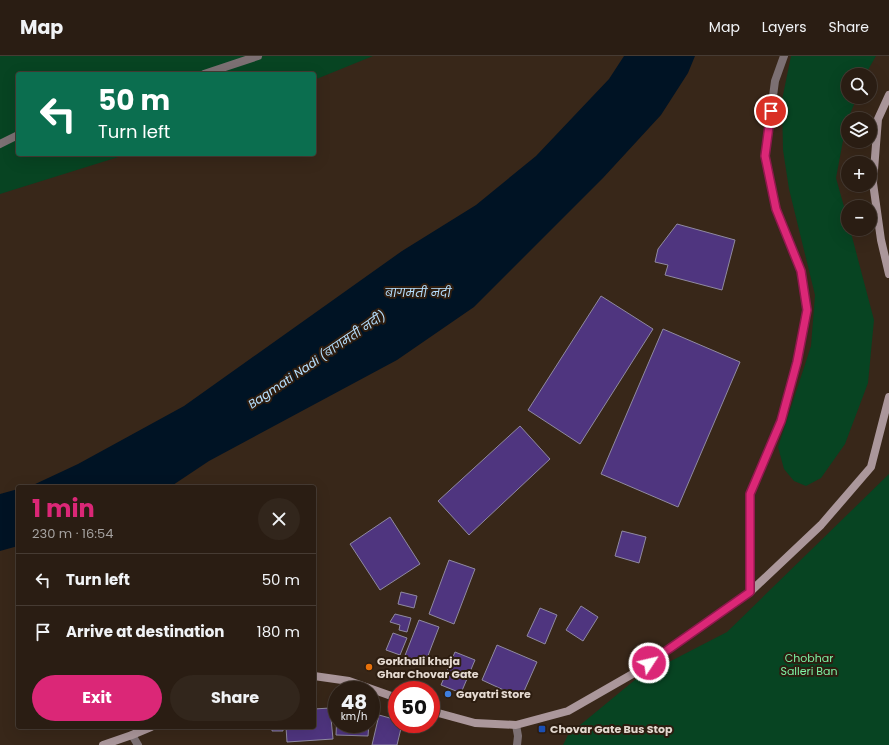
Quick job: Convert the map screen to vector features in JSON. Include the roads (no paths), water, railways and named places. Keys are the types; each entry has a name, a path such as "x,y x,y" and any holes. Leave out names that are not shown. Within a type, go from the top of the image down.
{"main road":[{"path":"889,95 878,119 872,183 881,240 889,274"},
{"path":"440,713 475,723 516,725 568,711 636,672 750,592 822,525 871,467 889,397"},
{"path":"316,676 349,681 388,695"},
{"path":"103,745 146,729"}],"street":[{"path":"210,72 258,56"},
{"path":"750,592 750,494 781,421 797,362 807,310 801,271 776,209 765,156 775,81 784,56"},
{"path":"0,144 16,136"},
{"path":"516,725 518,736 517,745"},
{"path":"132,735 138,745"}],"water":[{"name":"बागमती नदी","path":"624,56 695,56 688,73 661,115 603,178 474,307 397,360 209,461 173,485 33,485 78,464 184,406 402,251 476,205 536,156 609,79"},
{"path":"16,490 16,547 0,551 0,494"}],"place":[{"name":"Gorkhali khaja Ghar Chovar Gate","path":"369,667"},
{"name":"Gayatri Store","path":"448,694"},
{"name":"Chovar Gate Bus Stop","path":"542,729"}],"water label":[{"name":"Bagmati Nadi (बागमती नदी)","path":"317,360"}],"park label":[{"name":"Chobhar Salleri Ban","path":"809,664"}]}
